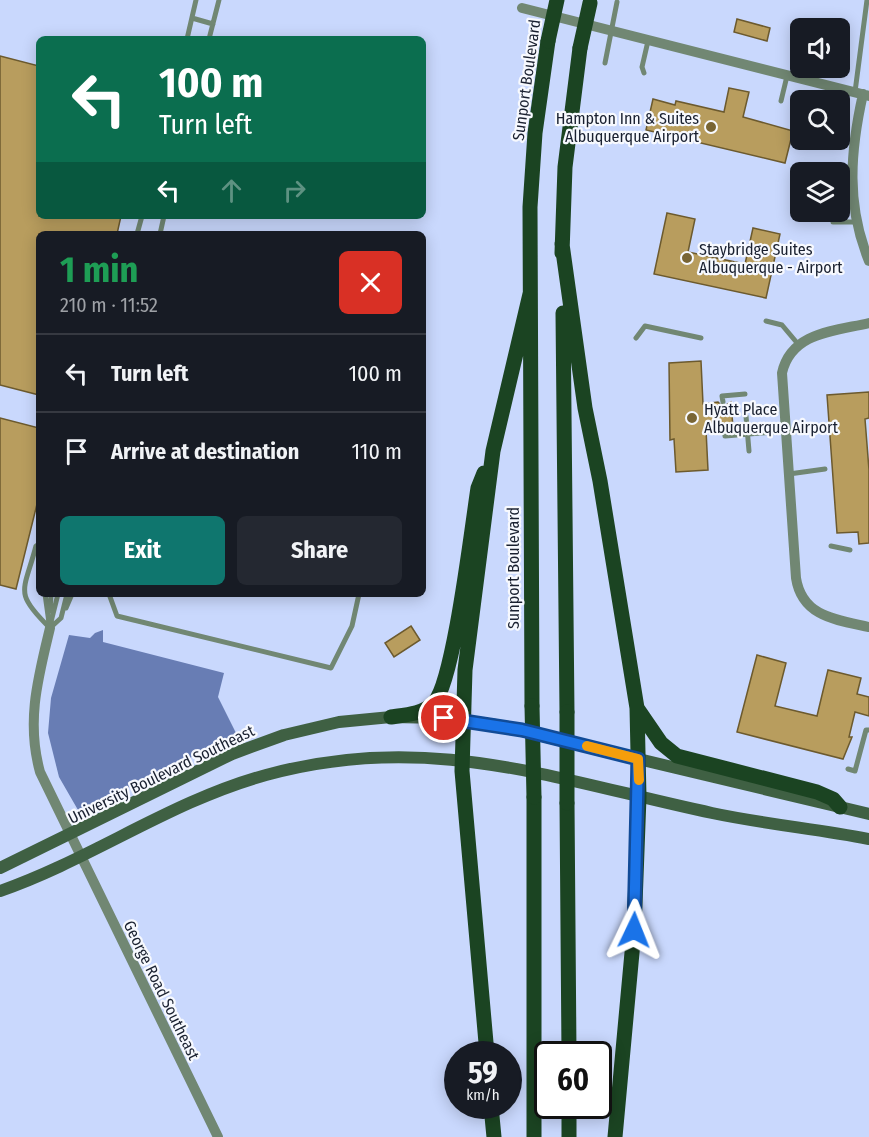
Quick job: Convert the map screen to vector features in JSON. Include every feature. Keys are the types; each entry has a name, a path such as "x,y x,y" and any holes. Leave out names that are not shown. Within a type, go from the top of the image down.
{"main road":[{"name":"Sunport Boulevard","path":"534,1137 530,294 532,170 548,41 557,0"},
{"path":"569,1041 562,244 565,167 580,48 590,2"},
{"path":"562,244 585,408 602,492 637,708 639,796 634,930 615,1137"},
{"path":"486,1041 462,759 465,670 493,451 530,294"},
{"path":"391,717 427,708 435,702 442,684 451,656 478,488 493,451"},
{"path":"637,708 661,743 677,756 817,792 833,799 840,807"},
{"name":"University Boulevard Southeast","path":"0,868 258,744 311,728 391,717 464,720 522,730 869,814"},
{"path":"0,891 79,856 191,800 271,773 315,764 373,757 462,759 517,768 714,814 868,836"},
{"path":"492,1119 494,1137"},
{"path":"569,1119 569,1137"}],"street":[{"path":"522,8 862,94 848,162"},
{"path":"850,199 869,261"},
{"path":"869,323 812,336 798,344 788,357 782,373 796,578 800,593 809,606 820,615 869,627"},
{"name":"George Road Southeast","path":"50,628 35,687 32,738 43,781 218,1137"}],"lane":[{"path":"187,36 196,0"},
{"path":"210,36 219,0"},
{"path":"862,94 861,52 867,0"},
{"path":"605,63 617,2"},
{"path":"192,18 213,24"},
{"path":"644,73 642,67 648,39"},
{"path":"781,101 788,74"},
{"path":"850,222 856,222"},
{"path":"766,321 782,325 798,344"},
{"path":"636,338 645,326 701,338"},
{"path":"723,402 722,396 745,394"},
{"path":"747,416 749,451"},
{"path":"725,429 725,436 786,431"},
{"path":"789,474 825,469"},
{"path":"36,546 23,595 28,607 50,628"},
{"path":"831,546 850,550"},
{"path":"45,597 50,628"},
{"path":"50,628 51,597"},
{"path":"50,628 56,597"},
{"path":"61,618 66,597"},
{"path":"50,628 61,618 71,597"},
{"path":"111,597 117,616 331,668 352,626 358,597"},
{"path":"848,769 855,771 866,730 869,730"}],"water":[{"path":"103,630 103,642 224,673 218,697 237,735 83,810 78,810 59,777 48,733 51,698 69,635 90,638"}],"building":[{"path":"737,19 770,28 767,41 734,32"},
{"path":"0,56 36,65 36,219 120,219 118,231 36,231 36,394 0,385"},
{"name":"Hampton Inn & Suites Albuquerque Airport","path":"729,88 749,92 743,117 790,130 790,143 785,163 646,130 653,99 675,105 676,101 724,112"},
{"name":"Staybridge Suites Albuquerque - Airport","path":"667,213 695,219 688,252 745,264 753,228 780,234 766,298 654,274"},
{"name":"Hyatt Place Albuquerque Airport","path":"701,361 703,404 718,402 723,407 731,402 733,428 724,424 720,429 706,430 708,470 676,472 674,439 670,440 669,363"},
{"path":"869,392 869,418 865,419 869,470 869,543 859,544 858,532 837,533 827,395"},
{"path":"0,418 36,427 36,508 16,589 0,585"},
{"path":"411,626 420,640 394,657 385,643"},
{"path":"757,655 786,663 775,706 817,716 828,670 861,678 857,694 869,697 869,716 855,712 849,737 852,737 843,759 737,732"}],"slow traffic":[{"path":"587,746 638,759 639,780"}],"place":[{"name":"Hampton Inn & Suites Albuquerque Airport","path":"711,127"},
{"name":"Staybridge Suites Albuquerque - Airport","path":"687,258"},
{"name":"Hyatt Place Albuquerque Airport","path":"692,418"}],"route":[{"path":"444,718 522,730 638,759 639,796 634,930"}]}
